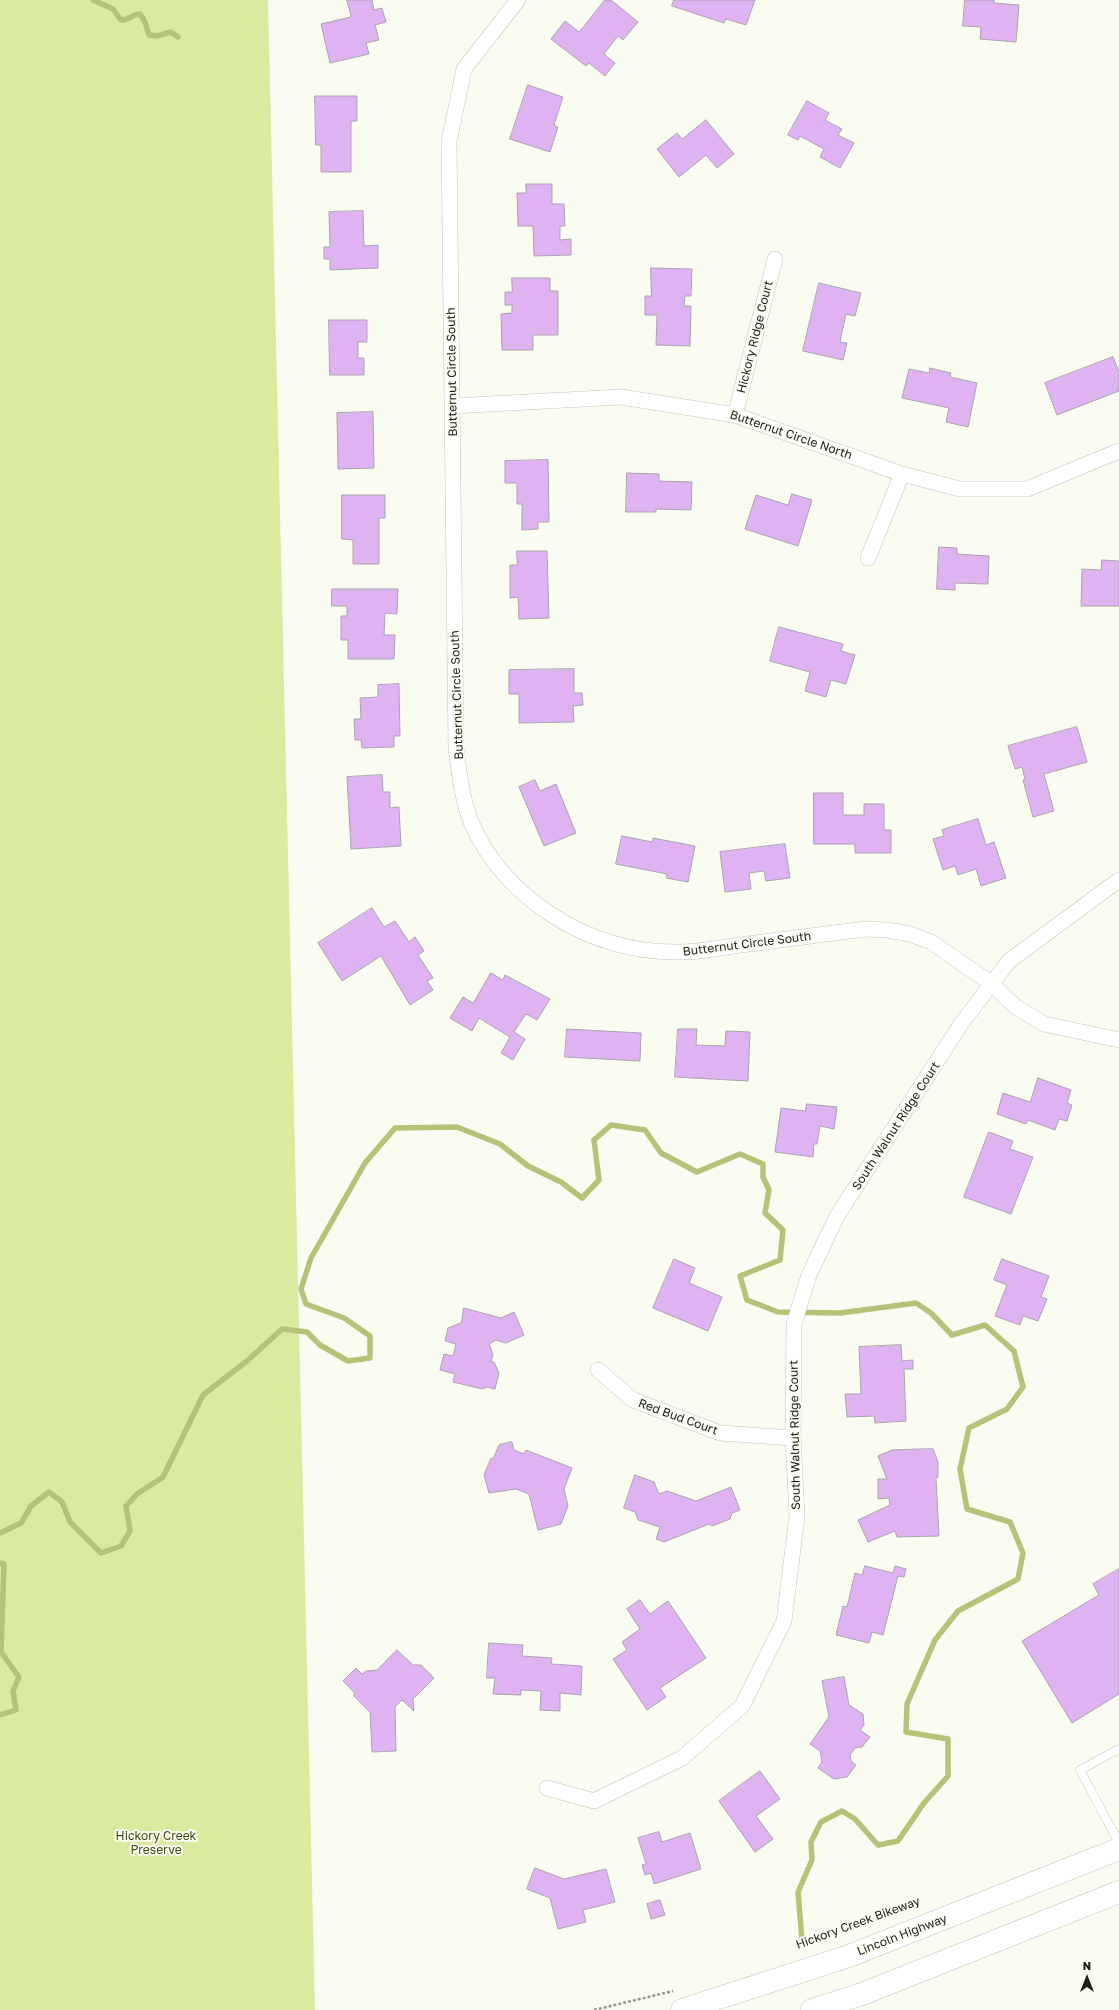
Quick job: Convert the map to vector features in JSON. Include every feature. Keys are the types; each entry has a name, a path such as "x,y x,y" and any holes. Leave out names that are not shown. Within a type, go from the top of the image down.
{"main road":[{"name":"Lincoln Highway","path":"679,2000 849,1956 1119,1849"},
{"path":"812,2010 862,1994 1119,1892"}],"street":[{"name":"Butternut Circle South","path":"518,0 464,69 449,142 456,748 461,780 471,820 482,842 514,886 542,909 578,929 617,944 641,950 697,952 866,929 887,930 910,934 931,942 992,984 1016,1007 1044,1024 1119,1040"},
{"name":"Hickory Ridge Court","path":"735,415 774,259"},
{"name":"Butternut Circle North","path":"452,406 621,397 735,415 902,474 960,489 1027,489 1119,452"},
{"path":"868,558 902,474"},
{"name":"South Walnut Ridge Court","path":"547,1788 594,1801 682,1758 742,1706 784,1621 797,1516 793,1438 794,1324 809,1276 837,1216 961,1024 1009,961 1119,880"},
{"name":"Red Bud Court","path":"598,1370 633,1400 720,1433 793,1438"}],"lane":[{"path":"1119,1750 1080,1770 1119,1842"}],"path":[{"path":"594,2010 679,2000"}],"green space":[{"name":"Hickory Creek Preserve","path":"0,0 268,0 315,2010 0,2010"}],"building":[{"path":"347,0 372,0 374,10 382,8 386,22 375,25 379,40 366,43 369,54 330,63 321,24 351,17"},
{"path":"605,0 611,0 638,22 623,40 618,36 604,54 615,63 605,76 589,63 586,66 551,39 565,21 579,32"},
{"path":"674,0 755,0 746,25 726,19 724,23 672,6"},
{"path":"965,0 994,0 994,3 1019,5 1016,42 980,39 981,27 963,26"},
{"path":"528,85 563,97 554,125 558,127 550,152 510,139"},
{"path":"315,96 357,96 357,121 351,121 351,172 321,172 321,145 316,145"},
{"path":"807,101 829,113 825,120 842,129 838,135 854,143 840,168 820,157 824,149 800,136 798,140 788,135"},
{"path":"706,120 734,154 717,168 706,155 679,177 657,149 677,133 682,139"},
{"path":"526,184 552,184 552,204 564,204 565,226 560,226 560,240 571,239 571,255 534,256 533,226 518,226 517,193 526,193"},
{"path":"363,211 364,246 378,245 378,268 330,270 330,259 324,259 324,247 330,247 329,212"},
{"path":"651,268 692,269 691,296 685,296 684,306 691,306 690,346 656,345 657,315 645,315 645,296 651,296"},
{"path":"512,278 550,278 550,291 558,291 558,335 533,335 533,350 502,350 501,314 512,313 512,305 505,305 505,292 512,292"},
{"path":"819,283 861,293 855,316 846,314 840,342 847,343 843,360 803,351"},
{"path":"329,320 367,320 367,342 358,342 358,358 364,358 364,375 330,375"},
{"path":"1113,357 1119,372 1119,391 1057,415 1045,383"},
{"path":"930,368 951,373 950,377 977,383 968,427 946,422 949,408 902,398 909,369 929,373"},
{"path":"373,412 374,468 338,469 337,413"},
{"path":"548,460 549,522 538,522 538,529 522,530 522,504 517,504 517,483 505,483 505,461"},
{"path":"627,473 659,474 659,481 692,482 691,510 656,509 656,512 626,512"},
{"path":"792,494 812,500 798,546 745,529 756,495 788,505"},
{"path":"342,495 385,495 385,518 379,518 379,564 353,564 353,540 342,539"},
{"path":"939,547 957,548 957,554 989,556 988,584 955,583 955,590 937,589"},
{"path":"517,551 547,551 549,618 519,619 518,597 510,598 510,565 517,565"},
{"path":"1102,560 1119,561 1119,606 1081,606 1082,569 1101,570"},
{"path":"332,589 398,589 397,614 385,613 384,635 395,635 394,659 348,659 348,640 341,640 341,616 347,616 347,606 332,606"},
{"path":"779,627 843,644 841,651 855,655 846,684 831,680 826,697 805,691 810,672 770,661"},
{"path":"574,669 574,693 582,693 583,705 573,706 574,722 519,723 519,694 509,694 509,670"},
{"path":"399,684 400,736 394,736 394,747 362,748 361,740 355,740 354,719 361,719 360,698 378,697 378,685"},
{"path":"1077,727 1087,762 1044,774 1054,811 1033,817 1023,780 1025,779 1022,767 1015,769 1008,746"},
{"path":"382,775 383,792 390,792 390,808 399,807 401,846 351,849 347,777"},
{"path":"535,780 540,791 556,784 576,833 544,846 519,787"},
{"path":"814,793 843,793 843,815 864,815 864,804 884,804 884,830 891,830 891,853 855,853 855,844 814,844"},
{"path":"978,819 986,845 994,842 1006,878 981,886 976,869 958,875 955,866 943,870 933,839 944,836 942,830"},
{"path":"622,836 652,842 653,838 695,846 688,882 666,878 667,874 616,864"},
{"path":"785,844 790,878 766,881 764,871 749,873 751,889 725,892 720,852"},
{"path":"372,908 384,927 395,921 409,942 415,937 424,951 418,955 433,978 427,981 433,990 410,1005 381,956 342,981 318,943"},
{"path":"491,973 503,980 505,975 550,999 537,1020 526,1014 514,1032 525,1039 513,1060 501,1053 510,1037 479,1018 472,1031 450,1018 463,997 473,1003"},
{"path":"567,1029 641,1033 640,1061 565,1057"},
{"path":"678,1029 697,1029 696,1045 725,1046 726,1031 750,1032 748,1081 675,1077"},
{"path":"1038,1078 1071,1090 1067,1103 1072,1105 1067,1121 1059,1119 1055,1130 1028,1120 1026,1124 997,1114 1003,1093 1030,1102"},
{"path":"807,1104 837,1107 834,1129 820,1126 817,1144 814,1144 813,1157 775,1152 781,1108 805,1111"},
{"path":"989,1132 1013,1141 1010,1149 1033,1157 1011,1214 964,1197"},
{"path":"674,1259 695,1268 689,1283 722,1297 708,1331 653,1308"},
{"path":"1002,1259 1049,1276 1041,1297 1047,1299 1038,1321 1023,1316 1020,1325 995,1316 1007,1285 994,1280"},
{"path":"464,1308 501,1318 514,1312 524,1335 506,1343 496,1340 489,1344 493,1354 491,1362 494,1362 499,1373 495,1389 487,1387 482,1389 453,1382 455,1374 440,1370 444,1354 453,1356 456,1344 445,1341 448,1328 461,1323"},
{"path":"901,1345 902,1361 913,1360 913,1369 904,1369 906,1421 875,1423 874,1416 847,1417 845,1394 861,1394 859,1347"},
{"path":"512,1442 514,1450 524,1454 526,1450 572,1468 564,1489 568,1506 561,1524 538,1530 529,1494 516,1489 489,1493 484,1475 491,1458 493,1459 499,1445"},
{"path":"933,1449 938,1462 938,1477 936,1478 939,1536 897,1537 895,1531 868,1542 858,1520 890,1505 889,1498 878,1499 878,1479 887,1479 878,1456 892,1450"},
{"path":"635,1475 654,1482 659,1494 667,1491 696,1501 731,1487 740,1510 732,1513 730,1519 712,1526 709,1524 664,1542 656,1539 660,1527 638,1520 635,1512 624,1508"},
{"path":"865,1566 893,1573 895,1566 906,1569 904,1577 898,1576 883,1635 872,1632 869,1643 836,1635 843,1606 847,1607 855,1573 862,1575"},
{"path":"1119,1569 1119,1694 1072,1723 1022,1641 1099,1595 1093,1584"},
{"path":"640,1600 650,1614 668,1601 706,1658 660,1688 666,1697 647,1710 613,1659 627,1650 622,1642 640,1629 627,1609"},
{"path":"489,1643 523,1645 522,1656 552,1658 551,1664 582,1666 581,1695 560,1693 560,1711 540,1710 541,1691 521,1690 521,1695 493,1694 495,1678 487,1678"},
{"path":"397,1650 413,1665 421,1665 434,1678 413,1699 414,1711 402,1700 395,1707 396,1751 372,1752 370,1712 354,1696 354,1692 343,1681 356,1668 362,1674 366,1671 377,1670"},
{"path":"844,1677 849,1705 863,1714 864,1725 860,1730 870,1737 862,1747 855,1748 850,1755 851,1761 856,1765 847,1777 834,1779 818,1768 822,1762 820,1751 810,1744 829,1717 822,1681"},
{"path":"760,1771 780,1799 756,1816 773,1839 755,1852 719,1801"},
{"path":"659,1832 662,1842 690,1833 701,1869 654,1884 651,1873 645,1875 642,1865 646,1864 638,1838"},
{"path":"535,1868 564,1879 606,1869 615,1902 583,1910 586,1922 558,1929 550,1898 527,1889"},
{"path":"660,1900 665,1915 651,1919 647,1904"}],"waterway":[{"path":"93,0 113,9 121,20 140,14 145,22 149,35 157,36 171,32 178,37"},
{"path":"0,1533 21,1523 31,1506 49,1492 62,1502 70,1522 101,1553 121,1546 130,1531 126,1506 137,1494 163,1477 203,1395 247,1361 282,1329 307,1332 320,1345 348,1361 370,1358 370,1336 344,1318 306,1304 301,1289 311,1258 365,1163 395,1128 457,1127 500,1144 528,1166 561,1182 582,1198 599,1180 594,1140 611,1125 645,1130 661,1153 697,1172 740,1154 763,1164 763,1177 769,1190 765,1213 783,1230 780,1260 740,1276 747,1300 778,1312 840,1313 916,1303 931,1313 952,1335 985,1325 1014,1351 1023,1387 1007,1409 969,1428 960,1469 967,1509 1010,1522 1023,1553 1018,1579 958,1611 935,1640 907,1704 906,1732 948,1739 948,1776 924,1803 898,1841 878,1845 855,1819 842,1811 821,1822 811,1842 812,1860 798,1892 802,1940"},
{"path":"0,1563 4,1564 1,1652 19,1677 13,1691 16,1710 0,1715"}]}
